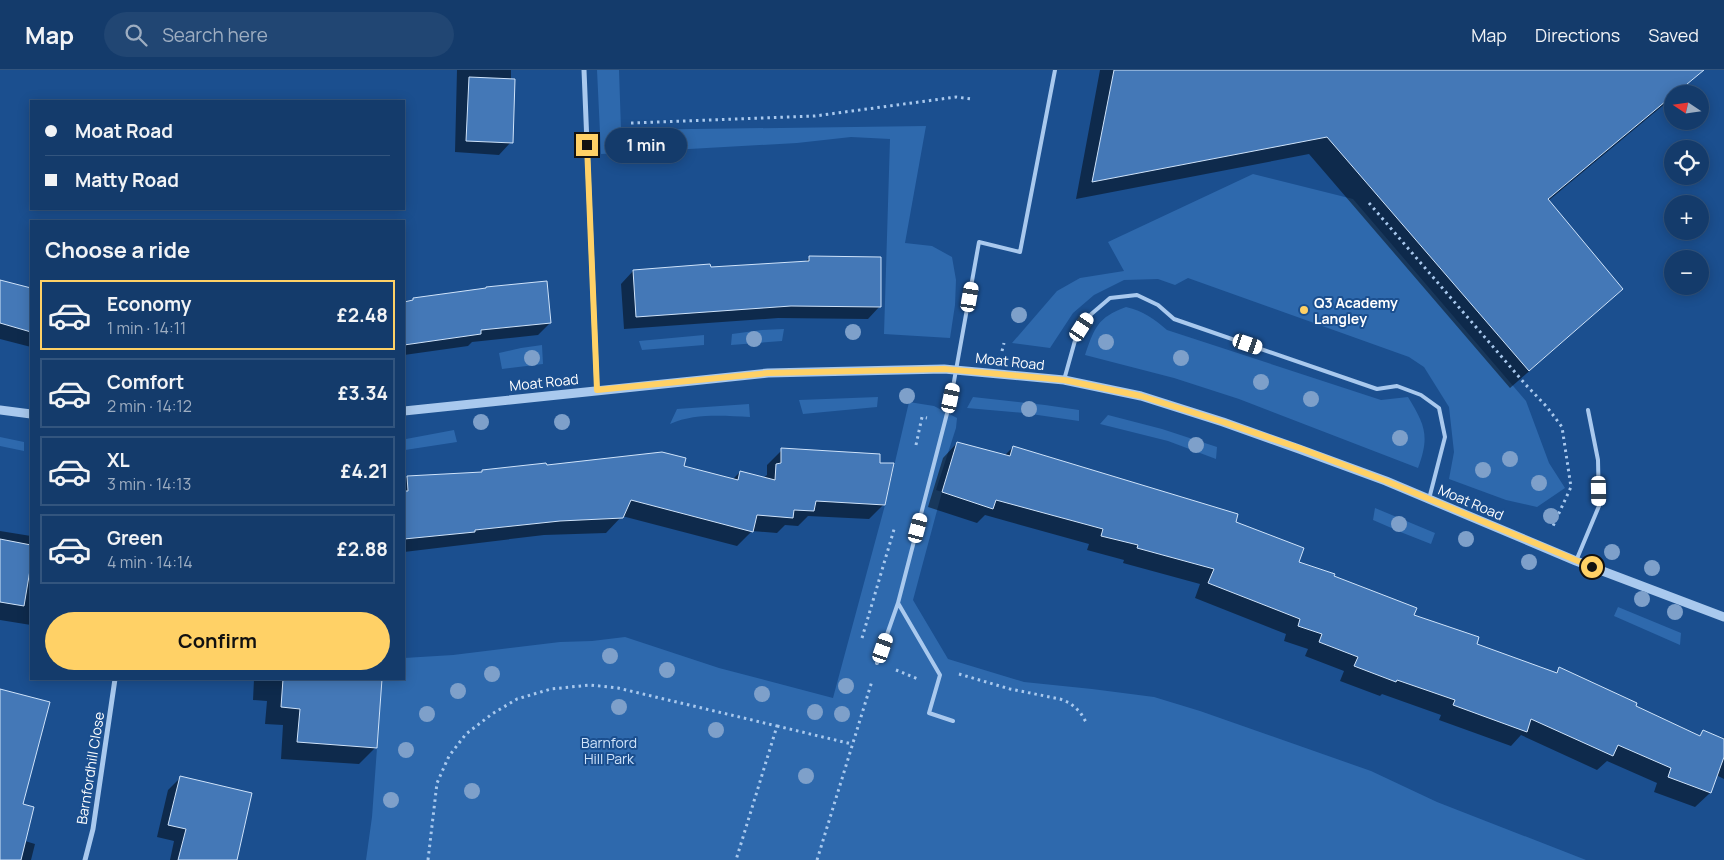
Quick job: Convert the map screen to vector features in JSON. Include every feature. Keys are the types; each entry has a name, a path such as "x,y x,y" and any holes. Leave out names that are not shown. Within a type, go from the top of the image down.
{"street":[{"path":"584,70 597,390"},
{"name":"Moat Road","path":"405,411 768,373 944,369 1064,380 1141,396 1223,422 1386,481 1576,561 1724,617"},
{"path":"0,410 30,414"},
{"name":"Barnfordhill Close","path":"85,860 92,829 115,680"}],"lane":[{"path":"877,664 898,603 942,434 957,370 979,242 1020,252 1055,70"},
{"path":"1064,380 1076,337 1089,316 1110,298 1137,295 1158,305 1174,319 1377,389 1397,386 1421,395 1438,408 1445,437 1429,499"},
{"path":"1576,561 1600,506 1598,460 1588,410"},
{"path":"898,603 940,675 929,713 953,721"}],"path":[{"path":"631,123 815,116 956,97 972,99"},
{"path":"1369,203 1520,378 1548,407 1562,427 1571,487 1544,548"},
{"path":"916,445 922,417 932,420"},
{"path":"861,640 896,520"},
{"path":"817,860 877,664 927,682 940,675 954,673 1010,689 1060,699 1070,703 1080,712 1086,722"},
{"path":"428,860 437,783 449,756 466,734 492,714 517,699 551,689 590,686 618,688 852,744"},
{"path":"736,860 777,726"}],"green space":[{"path":"597,70 619,70 621,130 926,126 905,243 932,246 952,257 956,280 955,305 950,338 884,334 890,139 851,137 797,143 601,154"},
{"path":"1253,174 1353,199 1526,401 1549,463 1565,488 1537,507 1506,500 1449,479 1454,452 1449,407 1424,367 1409,357 1188,278 1175,285 1158,279 1124,280 1094,295 1073,313 1050,348 1012,343 1057,291 1080,278 1124,271 1108,242"},
{"path":"1126,307 1148,316 1167,330 1381,400 1408,397 1422,423 1424,431 1424,447 1418,468 1239,399 1174,378 1085,355 1098,325 1109,315"},
{"path":"784,329 782,341 731,345 732,334"},
{"path":"704,335 704,345 642,350 639,341"},
{"path":"542,345 543,364 502,369 499,353"},
{"path":"878,397 877,407 803,414 799,400"},
{"path":"973,397 1079,410 1079,421 1024,413 967,408"},
{"name":"Barnford Hill Park","path":"909,402 934,406 957,418 956,428 936,490 942,492 913,600 948,659 1024,682 1154,697 1200,711 1371,771 1437,802 1586,860 366,860 372,817 382,680 405,680 405,658 453,655 560,642 625,637 719,668 833,698 885,505"},
{"path":"749,404 750,417 699,417 680,420 670,424 677,409"},
{"path":"1108,415 1162,429 1217,447 1216,459 1168,441 1100,424"},
{"path":"454,430 457,442 405,450 406,439"},
{"path":"0,437 24,442 24,451 0,446"},
{"path":"1375,508 1435,533 1431,544 1373,520"},
{"path":"1618,607 1681,633 1680,645 1614,616"}],"building":[{"path":"1114,70 1704,70 1686,85 1664,85 1664,103 1548,199 1623,289 1529,371 1327,137 1092,182"},
{"path":"469,77 515,79 513,143 466,141"},
{"path":"809,256 881,257 881,307 791,306 636,317 633,270 710,264 711,267 809,261"},
{"path":"0,280 30,288 30,332 0,323"},
{"path":"547,281 551,323 481,330 481,334 405,345 405,302 413,300 413,298 486,287"},
{"path":"957,442 1010,456 1013,446 1238,514 1236,522 1304,548 1299,562 1335,574 1334,576 1417,608 1414,615 1479,637 1477,644 1557,673 1559,667 1637,703 1636,706 1700,736 1703,730 1724,739 1724,757 1711,793 1668,777 1671,768 1618,745 1613,756 1531,719 1527,732 1453,705 1455,700 1397,680 1396,682 1354,666 1358,657 1319,642 1322,634 1298,626 1300,619 1208,583 1214,569 1137,548 1138,545 1101,536 1103,529 996,500 993,509 942,492"},
{"path":"781,448 880,454 880,463 894,463 885,505 816,501 814,511 794,510 793,518 757,515 753,532 631,500 623,518 560,521 405,539 405,491 408,491 407,476 482,472 482,470 662,452 686,458 684,466 738,480 740,471 775,480 776,464 781,463"},
{"path":"0,539 30,545 30,570 24,606 0,602"},
{"path":"283,680 382,680 377,748 297,742 300,709 281,707"},
{"path":"0,689 50,702 23,804 34,807 21,860 0,860"},
{"path":"180,776 252,793 237,860 178,860 186,829 168,825"}],"place":[{"name":"Q3 Academy Langley","path":"1304,310"}],"route":[{"path":"587,145 597,390 768,373 944,369 1064,380 1141,396 1299,448 1386,481 1592,567"}]}
